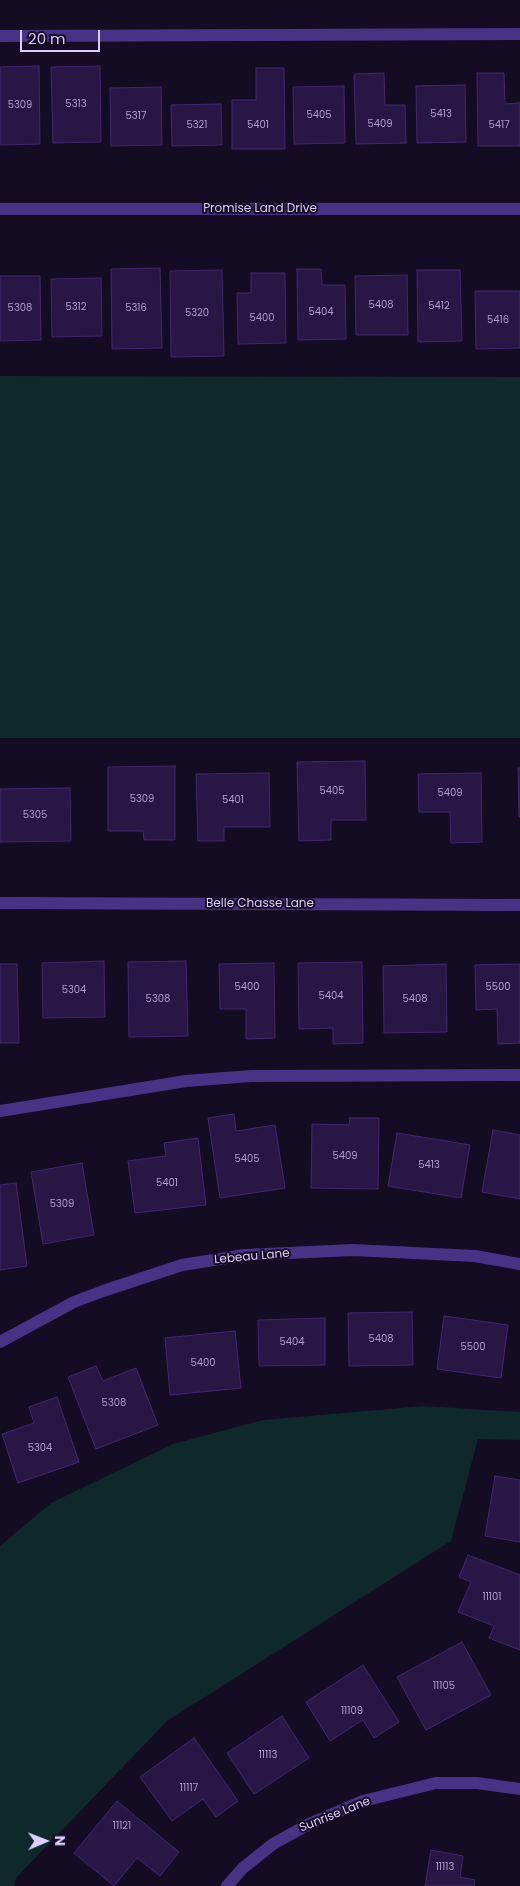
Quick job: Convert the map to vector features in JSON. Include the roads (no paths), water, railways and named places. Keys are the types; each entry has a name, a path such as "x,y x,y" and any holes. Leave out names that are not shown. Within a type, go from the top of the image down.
{"street":[{"path":"0,36 520,34"},
{"name":"Promise Land Drive","path":"0,209 520,209"},
{"name":"Belle Chasse Lane","path":"0,903 520,905"},
{"path":"0,1110 186,1081 251,1076 520,1075"},
{"name":"Lebeau Lane","path":"0,1342 74,1302 103,1291 182,1265 245,1255 353,1250 475,1256 520,1264"},
{"name":"Sunrise Lane","path":"227,1886 243,1868 273,1844 309,1824 363,1801 436,1783 477,1783 520,1789"}]}
